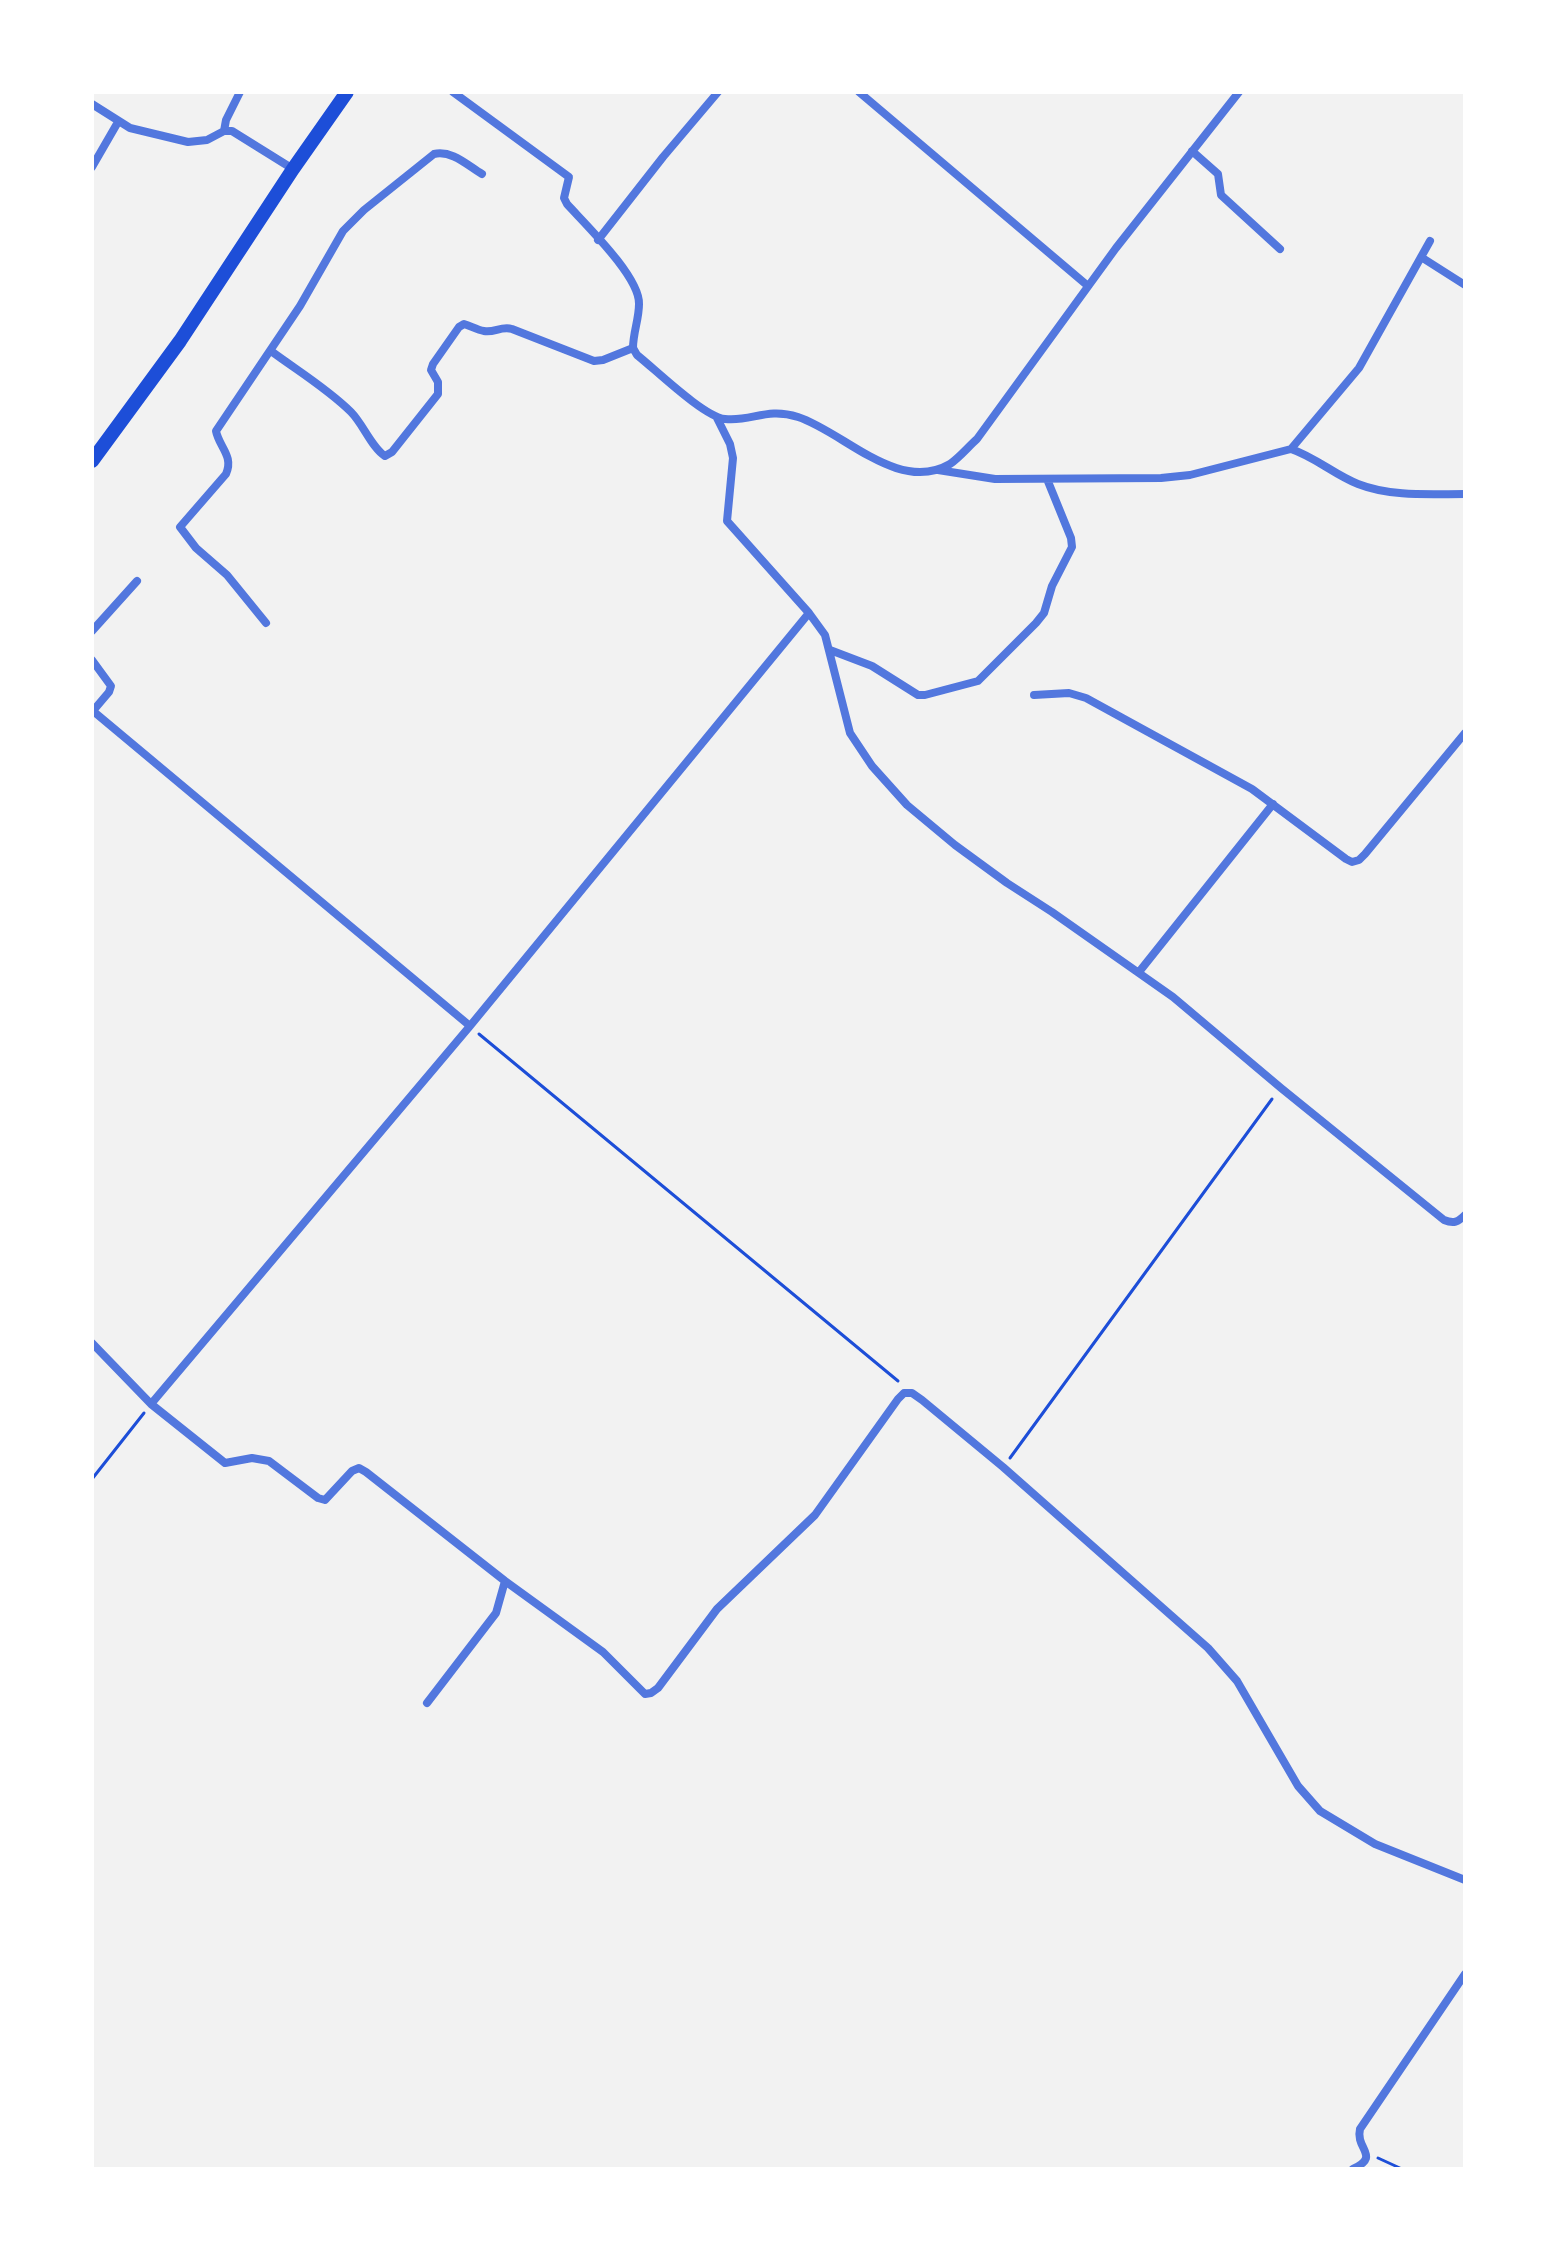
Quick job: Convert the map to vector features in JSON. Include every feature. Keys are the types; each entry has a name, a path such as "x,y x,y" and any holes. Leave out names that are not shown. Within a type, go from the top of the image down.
{"main road":[{"path":"92,461 180,341 347,92"}],"street":[{"path":"224,131 240,92"},
{"path":"453,92 569,177 564,198 567,204 626,271 638,294 633,348 637,355 717,418 728,420 767,413 788,415 812,423 896,468 916,471 938,469 979,478 1175,477 1291,449 1359,368 1430,241"},
{"path":"598,240 718,92"},
{"path":"859,92 1088,286"},
{"path":"938,469 960,456 977,439 1088,286 1239,92"},
{"path":"92,104 118,122 142,132 188,142 207,140 224,131 237,132 293,169"},
{"path":"92,167 118,122"},
{"path":"1192,151 1218,174 1221,195 1280,249"},
{"path":"266,623 227,575 196,548 180,527 229,467 229,459 216,431 271,351 343,231 364,210 434,154 443,152 453,156 482,174"},
{"path":"1421,257 1465,285"},
{"path":"271,351 353,413 379,452 385,456 392,452 438,394 438,382 431,370 433,364 464,324 490,332 504,327 512,329 594,361 633,348"},
{"path":"717,418 733,452 727,521 825,635 850,733 872,766 896,793 986,868 1173,997 1444,1220 1452,1223 1465,1215"},
{"path":"1291,449 1373,489 1465,494"},
{"path":"830,650 872,666 918,695 978,681 1044,613 1056,576 1070,554 1071,538 1047,479"},
{"path":"92,631 137,581"},
{"path":"151,1404 470,1026 809,613"},
{"path":"92,660 111,686 93,712 470,1026"},
{"path":"1034,695 1069,693 1086,698 1232,778 1352,862 1359,860 1465,733"},
{"path":"1139,972 1273,804"},
{"path":"92,1343 151,1404 225,1463 261,1458 325,1500 352,1471 359,1468 603,1652 645,1694 658,1688 717,1609 815,1515 898,1399 904,1393 912,1393 1003,1467 1224,1664 1298,1786 1320,1811 1343,1827 1390,1851 1465,1880"},
{"path":"427,1703 496,1613 505,1581"},
{"path":"1353,2169 1367,2159 1359,2139 1360,2129 1465,1974"}],"path":[{"path":"470,1026 895,1377 904,1393"},
{"path":"1003,1467 1281,1088"},
{"path":"92,1479 151,1404"},
{"path":"1367,2159 1377,2157 1402,2169"}]}
